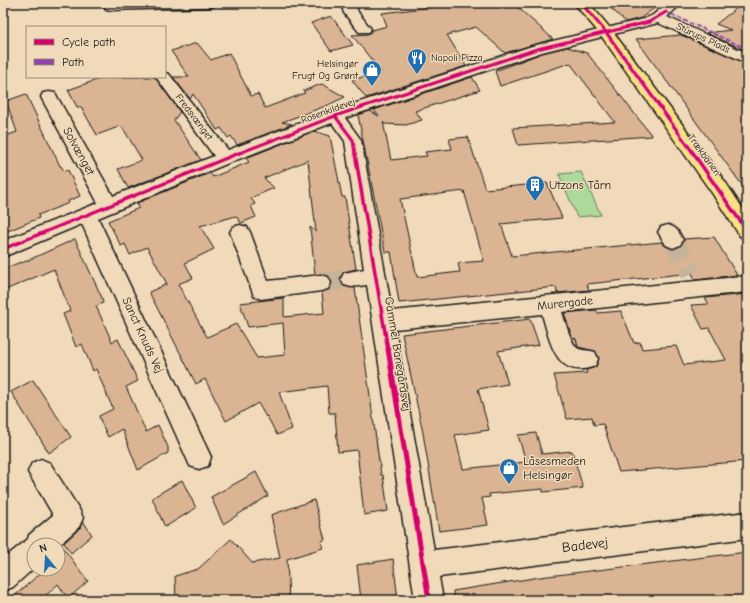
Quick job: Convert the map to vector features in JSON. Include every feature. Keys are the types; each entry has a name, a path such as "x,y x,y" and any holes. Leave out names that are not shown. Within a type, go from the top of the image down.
{"main road":[{"name":"Trækbanen","path":"581,3 604,31 746,228"}],"street":[{"path":"111,6 209,3"},
{"path":"334,3 349,3 351,13 364,29"},
{"name":"Rosenkildevej","path":"3,249 224,158 335,116 537,49 604,31 640,24 658,18 669,4"},
{"name":"Stürups Plads","path":"658,18 726,54 747,59"},
{"name":"Fredsvænget","path":"165,78 224,158"},
{"name":"Solvænget","path":"49,97 109,206"},
{"name":"Gammel Banegårdsvej","path":"335,116 353,140 429,600"},
{"name":"Sanct Knuds Vej","path":"88,214 199,456"},
{"path":"240,232 261,290 321,283"},
{"path":"351,279 375,276"},
{"name":"Murergade","path":"383,321 549,304 695,281 747,284"},
{"path":"549,304 564,350 575,359 587,359"},
{"path":"41,472 70,518 48,537"},
{"name":"Badevej","path":"423,565 747,525"},
{"path":"3,577 26,557"}],"green space":[{"path":"581,172 601,215 577,217 559,174"}],"building":[{"path":"467,3 513,3 553,39 505,53 476,27 447,35 466,66 366,98 352,80 381,72 352,35 369,34 372,30 387,26 382,13"},
{"path":"605,3 661,3 641,18 626,22"},
{"path":"743,3 747,3 747,51 706,33 731,30 716,24"},
{"path":"331,16 353,45 331,51 311,23"},
{"path":"681,35 747,64 747,192 636,39"},
{"path":"197,43 211,60 229,53 251,96 258,94 265,108 305,93 303,91 322,84 345,97 326,106 282,122 292,124 237,145 231,136 228,138 221,128 217,130 193,94 190,99 173,77 189,77 171,51"},
{"path":"567,47 587,53 652,136 518,145 513,128 615,122 570,63 500,86 495,71 542,53"},
{"path":"472,77 480,90 415,111 422,120 406,125 384,124 383,122 391,160 427,156 425,152 452,149 449,139 468,137 485,189 547,183 562,218 501,224 512,256 662,242 665,246 674,249 681,246 684,239 714,237 737,275 695,280 692,273 587,284 589,290 557,293 556,287 399,303 391,252 385,252 358,115 370,111 379,116 374,110","holes":["464,191 484,261 458,263 460,272 417,277 400,199"]},
{"path":"102,78 156,78 180,112 174,120 201,160 128,188 118,169 142,160 126,133 121,126 97,135 81,107 77,107 68,90"},
{"path":"26,94 60,166 64,171 68,170 80,196 68,201 69,203 38,215 39,218 3,233 3,137 17,132 6,101"},
{"path":"314,131 330,136 342,197 345,197 356,269 344,272 340,280 344,286 355,288 381,475 383,475 388,511 364,515 357,450 338,452 335,413 329,413 327,386 279,392 292,429 277,435 258,403 226,421 205,379 196,384 149,292 167,284 147,247 130,255 125,244 121,246 108,221 139,208 137,203 210,173 213,177 249,162 246,158","holes":["308,160 316,232 310,227 315,274 328,276 332,284 328,290 322,292 324,313 284,317 284,298 240,303 248,327 283,323 285,355 257,358 236,324 207,337 178,284 193,278 185,263 214,249 200,226 236,216 241,223 256,217 251,206 255,204 251,198 274,188 264,178"]},
{"path":"75,239 102,298 103,303 96,306 112,342 118,339 138,381 126,387 146,432 158,425 168,447 168,453 138,470 122,429 108,437 101,422 99,416 113,409 96,369 93,371 82,344 76,347 63,314 70,311 54,269 3,291 3,269 21,262 22,263"},
{"path":"747,294 747,461 619,472 603,424 594,425 592,417 567,419 554,375 587,373 586,370 596,367 599,358 595,351 578,347 576,339 572,337 564,313 596,310 598,313 621,311 634,343 640,342 642,349 676,346 684,365 726,360 709,328 703,329 691,305 709,304 705,298"},
{"path":"530,319 539,345 498,351 508,384 478,389 489,430 455,435 463,469 526,462 518,435 536,433 542,454 572,451 583,488 543,492 543,489 489,494 490,497 482,498 488,525 439,531 423,433 402,334"},
{"path":"33,380 71,437 49,453 11,392"},
{"path":"256,472 268,496 223,524 211,497"},
{"path":"182,480 196,508 165,527 152,498"},
{"path":"314,500 325,540 321,541 323,548 287,559 289,600 192,600 192,594 176,599 175,576 198,569 231,539 252,563 280,558 271,515"},
{"path":"83,521 92,535 71,553 66,546 66,541 80,528"},
{"path":"66,552 88,581 68,599 58,584 41,600 10,600 36,577 66,577"},
{"path":"747,552 747,600 454,600 453,591 540,577"},
{"path":"393,559 398,600 361,600 357,565"}],"tunnel":[{"path":"673,240 691,274"},
{"path":"321,283 351,279"}],"marked path":[{"path":"666,12 747,49"}],"cycle path":[{"path":"581,3 605,31 719,188 747,231"},
{"path":"3,249 225,158 335,116 537,49 649,22 666,12"},
{"path":"335,116 353,140 429,600"}],"place":[{"name":"Napoli Pizza","path":"417,75"},
{"name":"Helsingør Frugt Og Grønt","path":"372,87"},
{"name":"Utzons Tårn","path":"535,202"},
{"name":"Låsesmeden Helsingør","path":"509,485"}]}
